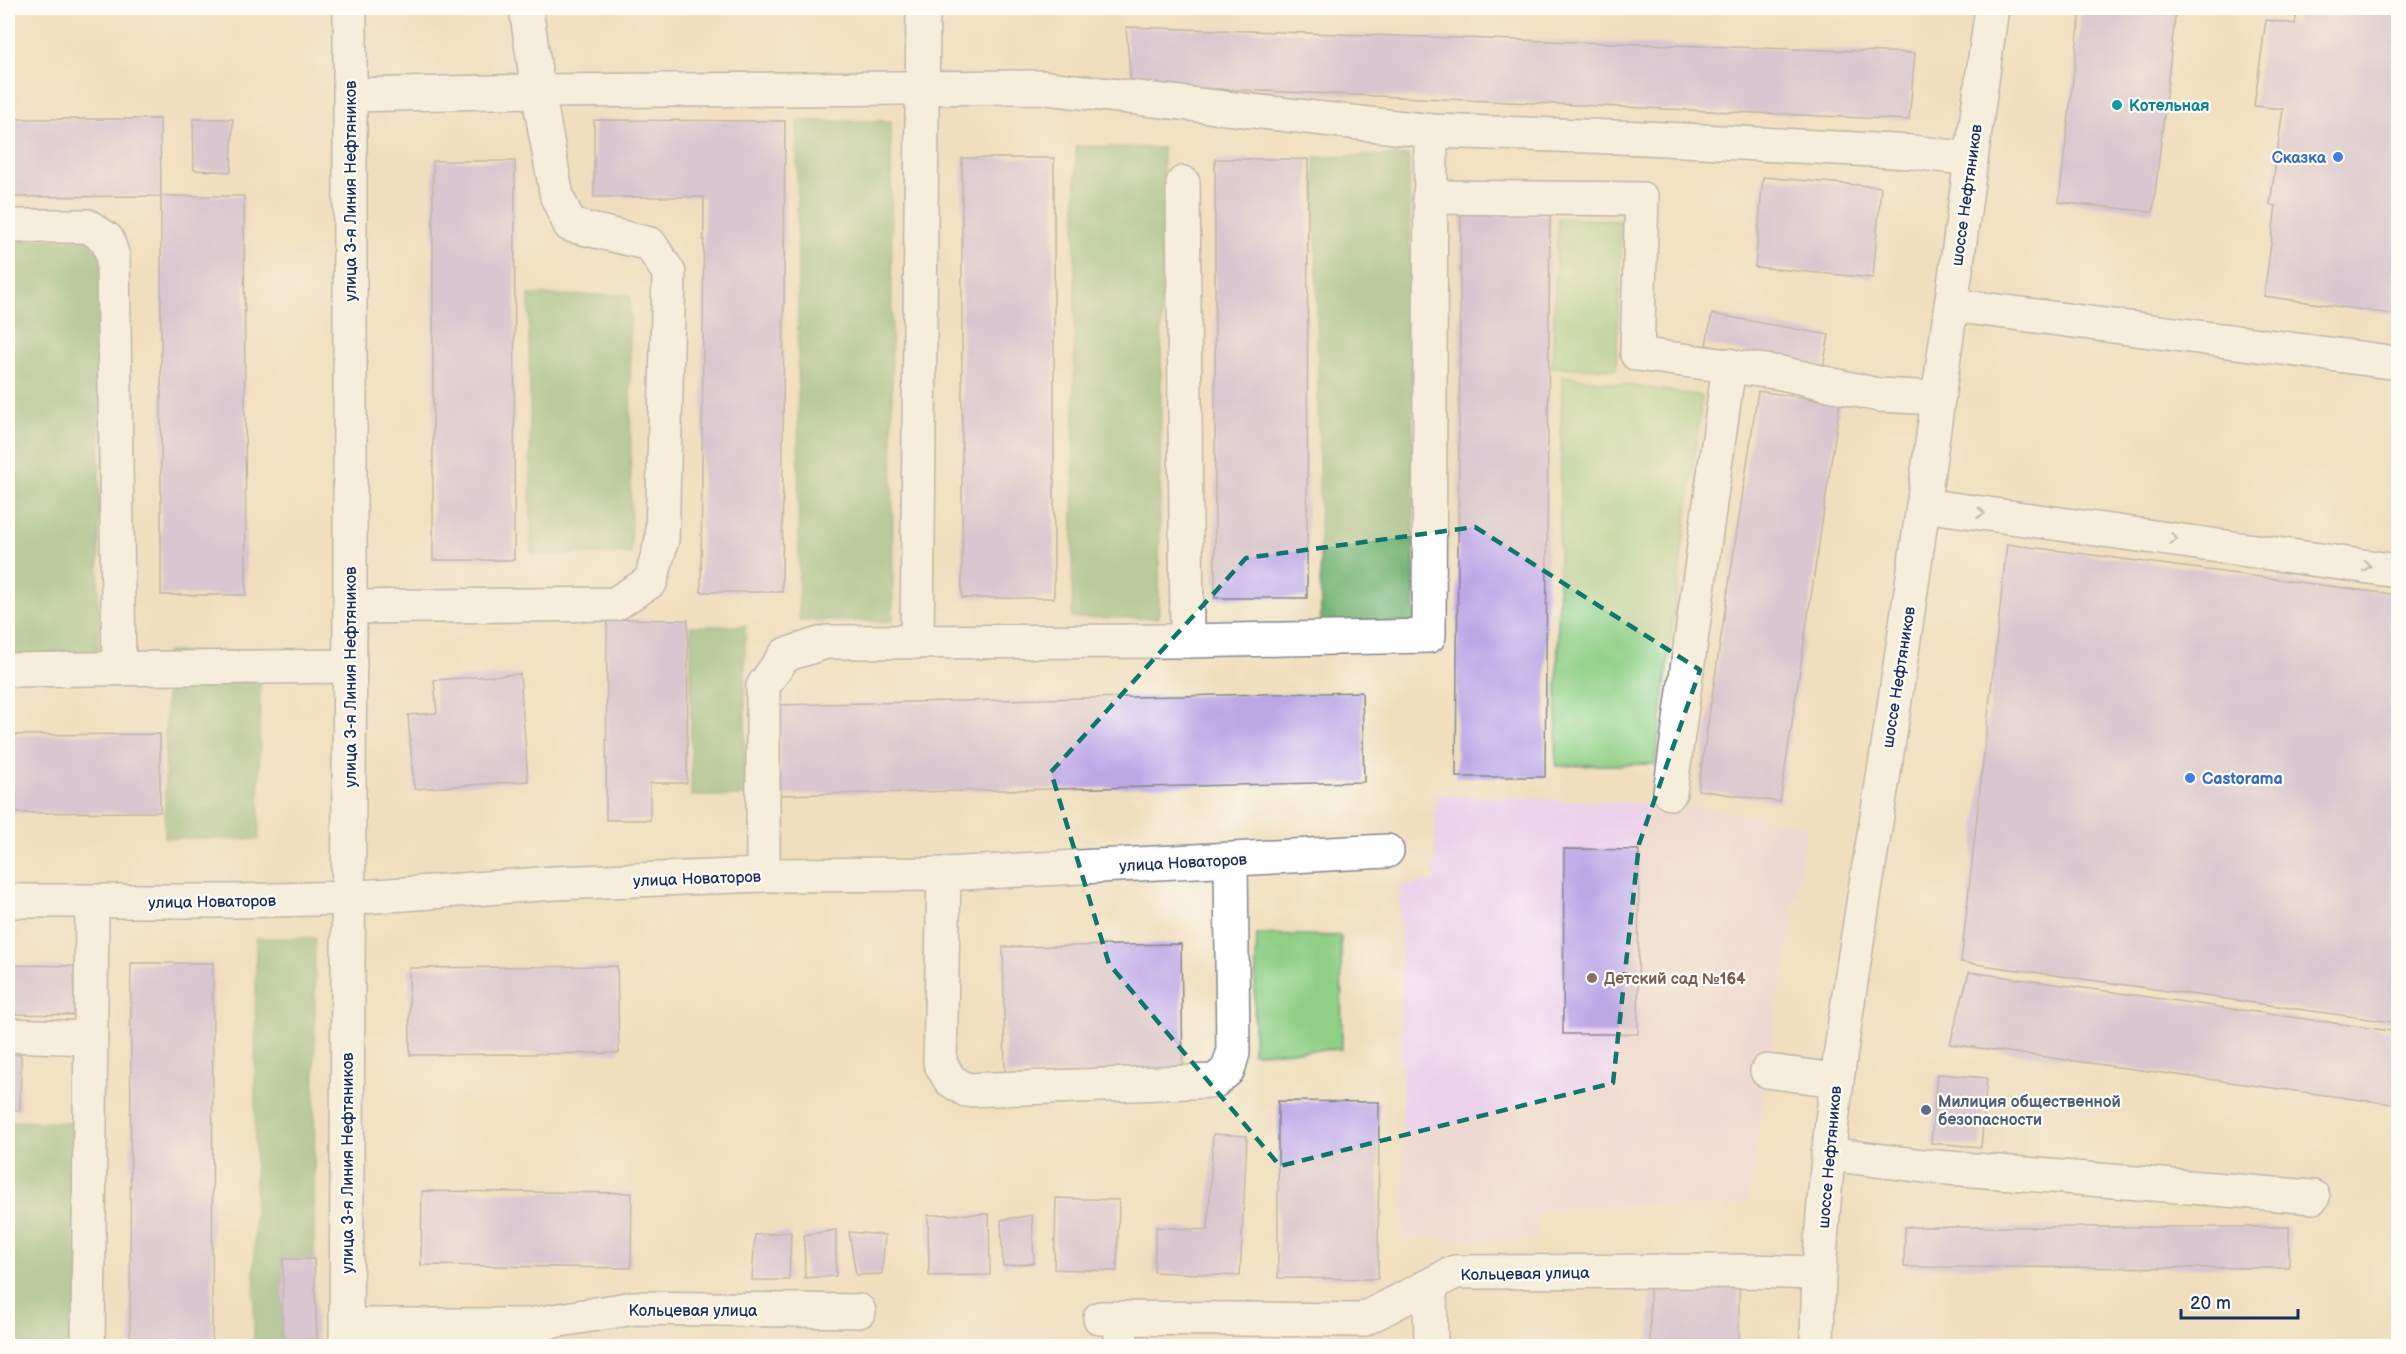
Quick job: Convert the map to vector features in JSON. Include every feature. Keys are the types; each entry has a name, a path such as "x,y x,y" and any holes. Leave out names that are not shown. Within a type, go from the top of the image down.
{"street":[{"name":"улица 3-я Линия Нефтяников","path":"347,1336 350,8"},
{"path":"350,607 615,604 651,580 662,539 669,273 650,244 570,225 557,197 526,8"},
{"path":"917,642 923,8"},
{"name":"шоссе Нефтяников","path":"1817,1347 1818,1273 1836,1080 1923,505 1992,8"},
{"path":"351,95 538,91 1038,87 1431,130 1657,138 1911,152 1971,159"},
{"path":"763,875 763,686 785,655 826,642 1187,641 1429,636 1431,130"},
{"path":"1182,183 1187,641"},
{"path":"1429,197 1642,199 1637,354 1781,373 1878,395 1938,398"},
{"path":"8,226 88,226 107,239 113,257 119,668"},
{"path":"1951,304 2398,363"},
{"path":"1670,793 1729,365"},
{"path":"1923,505 2398,571"},
{"path":"8,670 350,666"},
{"name":"улица Новаторов","path":"8,901 348,898 555,883 763,875 944,874 1387,851"},
{"path":"944,874 940,1063 950,1080 966,1090 1215,1082 1228,1070 1233,1053 1231,860"},
{"path":"88,1347 92,902"},
{"path":"8,1035 90,1038"},
{"path":"1767,1071 1836,1080"},
{"path":"1828,1154 1935,1167 2313,1197"},
{"name":"Кольцевая улица","path":"1114,1327 1214,1333 1362,1320 1455,1272 1748,1270 1818,1273"},
{"path":"1430,1285 1431,1347"},
{"name":"Кольцевая улица","path":"347,1336 530,1336 634,1308 860,1311"}],"highlighted area":[{"path":"1475,527 1700,670 1639,844 1613,1083 1280,1166 1109,964 1051,772 1246,558"}],"shaded area":[{"name":"Детский сад №164","path":"1436,795 1690,806 1807,826 1746,1206 1577,1205 1537,1212 1537,1240 1404,1238 1400,885 1434,882"}],"green space":[{"path":"797,121 891,121 893,621 799,621"},
{"path":"1076,146 1163,148 1159,618 1072,618"},
{"path":"1409,155 1415,622 1321,624 1315,157"},
{"path":"1558,218 1622,221 1616,369 1552,367"},
{"path":"8,239 101,240 98,652 8,656"},
{"path":"529,295 630,295 631,554 531,554"},
{"path":"1562,376 1702,396 1655,764 1556,766"},
{"path":"691,626 745,626 745,796 691,796"},
{"path":"166,652 260,652 259,839 165,838"},
{"path":"1257,934 1341,936 1342,1049 1253,1053"},
{"path":"256,938 315,938 314,1259 283,1259 282,1339 317,1340 317,1346 254,1346"},
{"path":"8,1121 86,1123 82,1346 8,1346"}],"building":[{"name":"Котельная","path":"2081,8 2176,8 2153,212 2059,202"},
{"name":"Сказка","path":"2298,8 2398,8 2398,315 2264,296 2276,206 2270,205 2283,109 2254,106 2266,20 2295,24"},
{"path":"1126,27 1915,53 1909,120 1131,85"},
{"path":"8,119 160,119 161,196 8,197"},
{"path":"193,119 233,119 231,172 194,170"},
{"path":"594,120 785,121 782,592 701,592 704,197 594,197"},
{"path":"962,158 1054,158 1054,598 962,598"},
{"path":"1215,159 1308,159 1307,598 1215,598"},
{"path":"433,161 515,161 514,560 433,560"},
{"path":"1763,177 1881,187 1873,278 1755,267"},
{"path":"161,196 244,196 246,595 161,595"},
{"path":"1461,213 1550,214 1545,777 1456,777"},
{"path":"1712,314 1829,335 1823,367 1706,345"},
{"path":"1758,391 1840,403 1780,802 1698,790"},
{"name":"Castorama","path":"2007,544 2398,595 2398,1023 1961,962"},
{"path":"607,619 688,620 687,783 650,783 650,820 606,820"},
{"path":"520,674 528,781 414,789 408,715 437,713 434,680"},
{"path":"1362,692 1364,782 781,795 779,705"},
{"path":"160,734 160,812 8,813 8,735"},
{"path":"1564,849 1639,850 1638,1034 1563,1034"},
{"path":"1181,944 1183,1072 1005,1075 1003,947"},
{"path":"131,963 213,963 212,1346 130,1346"},
{"path":"8,965 80,966 79,1015 8,1014"},
{"path":"617,966 619,1053 410,1055 409,968"},
{"path":"1969,972 2398,1032 2398,1105 1950,1044"},
{"path":"8,1054 21,1055 20,1110 8,1109"},
{"path":"1937,1074 1987,1078 1981,1147 1931,1143"},
{"path":"1278,1101 1379,1102 1378,1279 1278,1278"},
{"path":"1213,1134 1247,1136 1240,1276 1154,1272 1156,1227 1208,1230"},
{"path":"422,1191 632,1193 631,1268 421,1265"},
{"path":"1056,1198 1119,1200 1117,1271 1054,1269"},
{"path":"989,1214 990,1275 929,1276 928,1215"},
{"path":"1032,1215 1034,1263 1003,1266 1001,1220"},
{"path":"1905,1227 2289,1227 2289,1268 1904,1267"},
{"path":"836,1230 836,1276 805,1278 804,1235"},
{"path":"791,1232 789,1280 752,1280 755,1235"},
{"path":"849,1232 885,1235 882,1274 856,1275"},
{"path":"283,1259 314,1259 317,1340 282,1340"},
{"path":"1739,1285 1739,1346 1650,1346 1650,1287"}],"place":[{"name":"Котельная","path":"2117,105"},
{"name":"Сказка","path":"2338,157"},
{"name":"Castorama","path":"2190,778"},
{"name":"Детский сад №164","path":"1592,978"},
{"name":"Милиция общественной безопасности","path":"1926,1110"}]}
